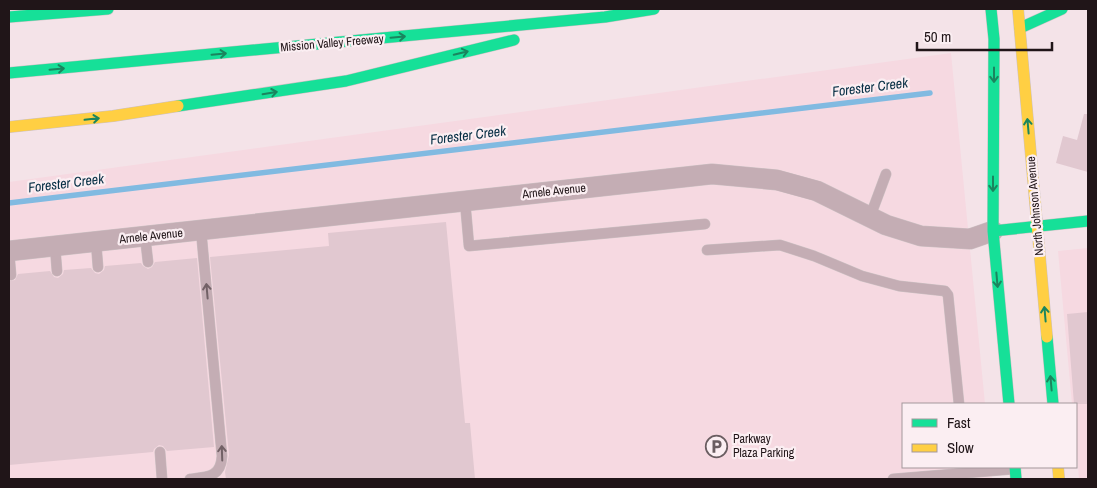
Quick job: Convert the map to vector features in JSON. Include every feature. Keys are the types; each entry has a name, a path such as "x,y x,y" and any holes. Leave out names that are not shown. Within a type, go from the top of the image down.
{"main road":[{"path":"9,17 108,9"},
{"name":"Mission Valley Freeway","path":"9,73 605,17 654,9"},
{"path":"991,9 994,39 993,231 1009,403"},
{"name":"North Johnson Avenue","path":"1018,9 1053,403"},
{"path":"1020,28 1062,9"},
{"path":"9,127 113,116 346,81 605,17"},
{"name":"Arnele Avenue","path":"993,231 1088,221"}],"street":[{"name":"Arnele Avenue","path":"9,251 712,174 777,180 817,191 886,225 922,236 970,239 993,231"}],"lane":[{"path":"870,217 886,174"},
{"path":"465,201 469,246 705,224"},
{"path":"190,479 205,478 216,473 222,466 201,230"},
{"path":"145,236 148,262"},
{"path":"96,242 98,267"},
{"path":"707,250 780,245 814,256 862,276 900,286 945,291 948,295 959,403"},
{"path":"55,246 57,271"},
{"path":"9,251 11,275"},
{"path":"160,452 162,479"},
{"path":"893,479 926,472 963,476 1015,472"}],"shaded area":[{"path":"951,53 985,403 902,403 902,468 991,468 992,479 9,479 9,182"},
{"path":"1088,248 1088,479 1079,479 1077,403 1072,403 1058,251"}],"building":[{"path":"1084,114 1088,114 1088,172 1056,163 1063,136 1077,140"},
{"path":"446,222 465,423 470,423 475,479 226,479 225,472 229,455 210,257 329,246 328,233"},
{"path":"197,258 214,447 167,451 163,446 159,445 153,452 9,465 9,281 15,280 18,274 50,271 54,277 58,278 63,274 64,270 91,268 95,273 99,274 104,270 105,266 141,263 148,269 155,262"},
{"path":"1088,312 1088,404 1074,403 1067,314"}],"waterway":[{"name":"Forester Creek","path":"9,203 930,93"}],"traffic: fast":[{"path":"9,17 108,9"},
{"path":"9,73 605,17 654,9"},
{"path":"991,9 994,39 993,231 1009,403"},
{"path":"1020,28 1062,9"},
{"path":"178,106 346,81 514,40"},
{"path":"993,231 1088,221"},
{"path":"1047,337 1053,403"},
{"path":"1015,468 1016,479"}],"traffic: slow":[{"path":"1018,9 1047,337"},
{"path":"9,127 113,116 178,106"},
{"path":"1058,468 1059,479"}],"place":[{"name":"Parkway Plaza Parking","path":"717,446"}]}
